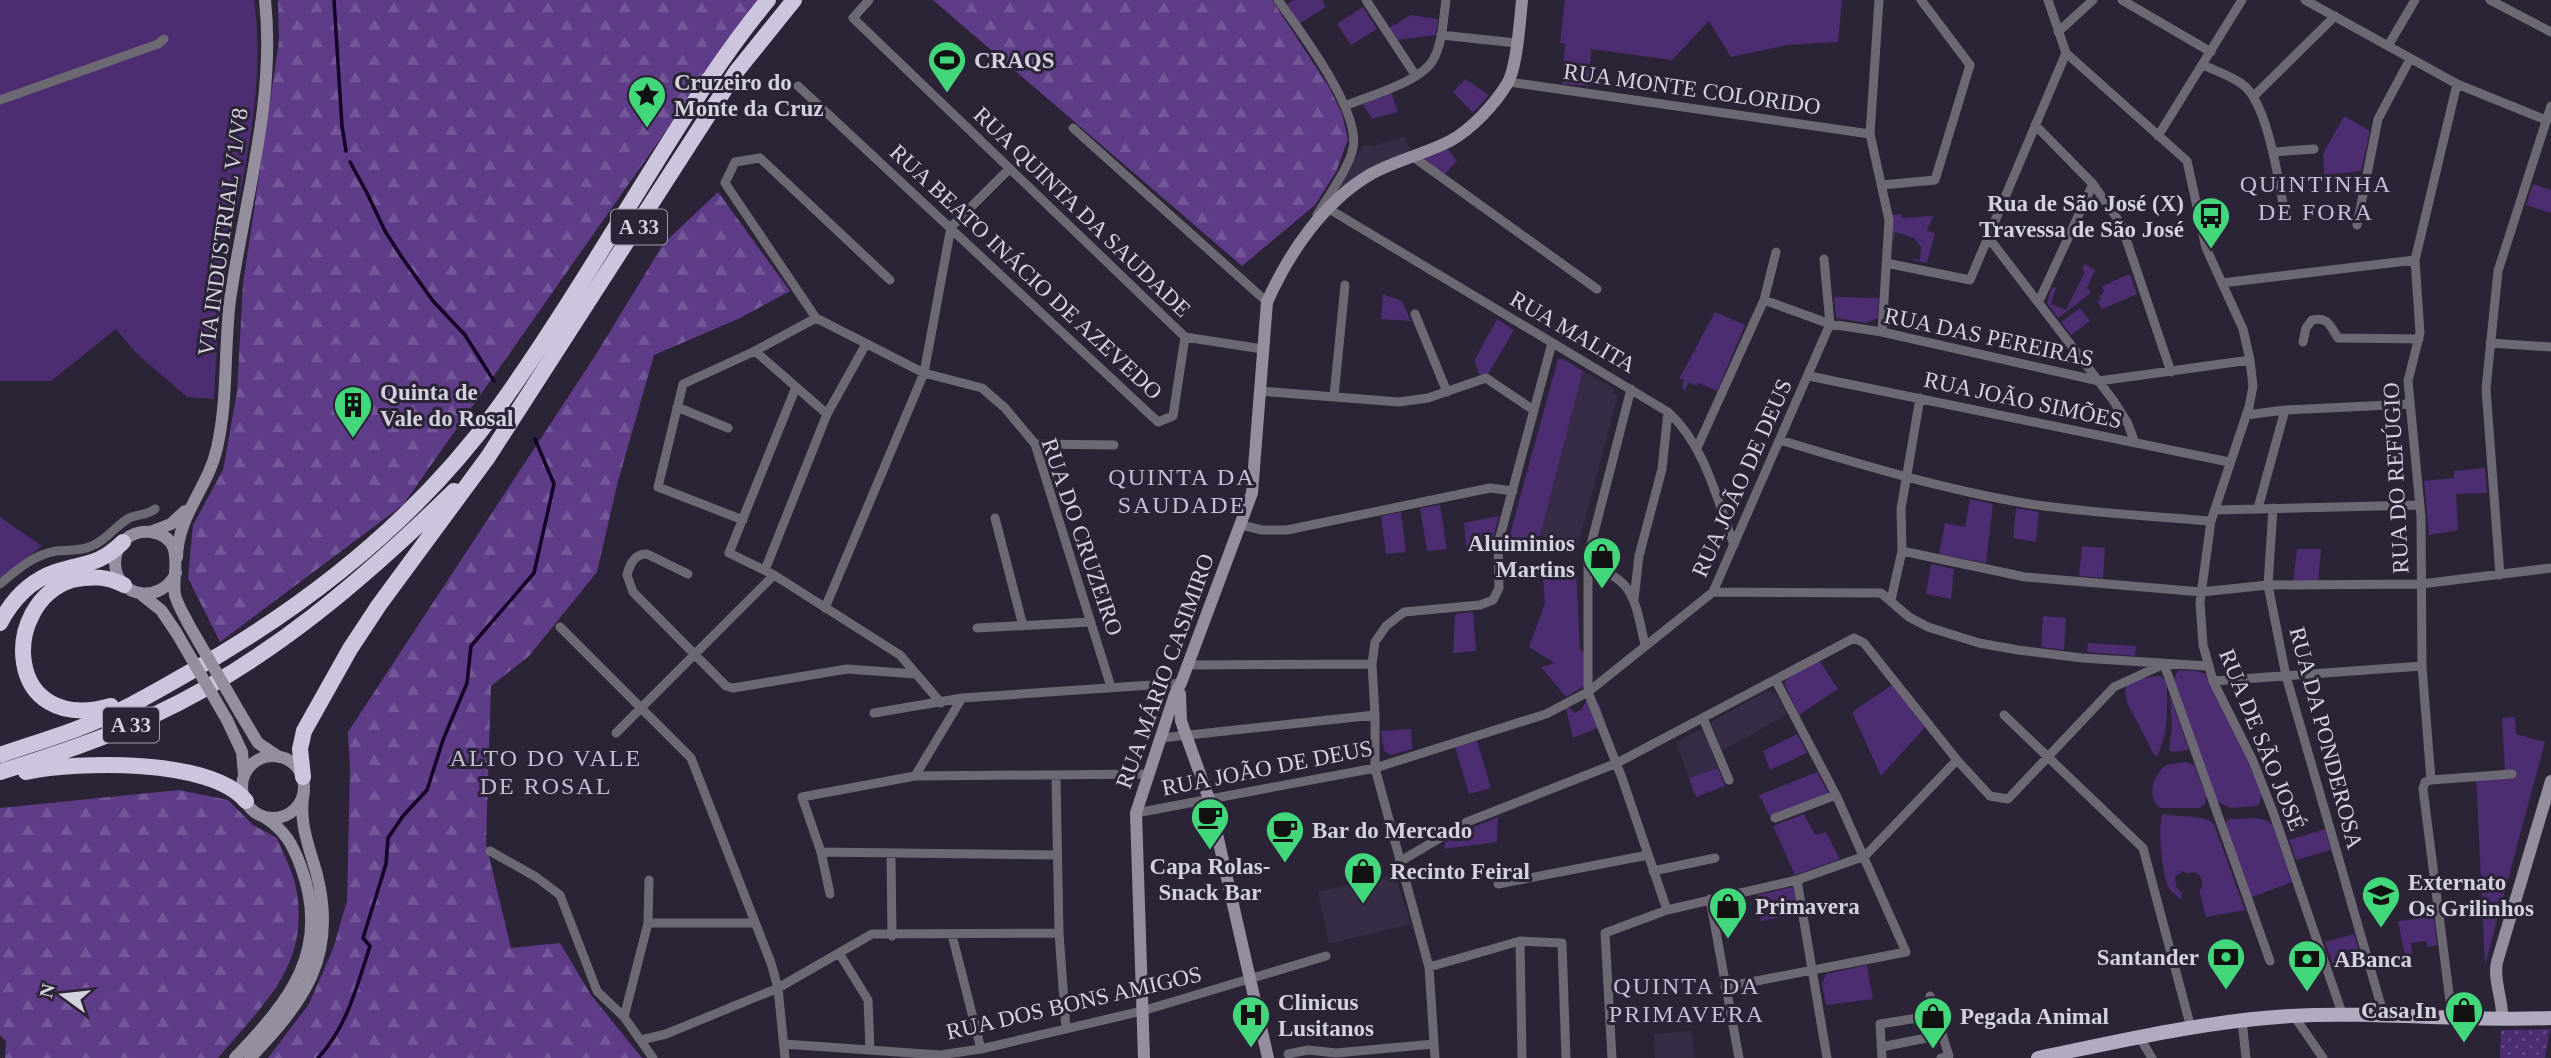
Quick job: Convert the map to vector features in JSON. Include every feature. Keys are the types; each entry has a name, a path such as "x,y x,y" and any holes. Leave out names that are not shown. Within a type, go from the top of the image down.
{"highway":[{"name":"A 33","path":"0,755 81,728 160,690 260,631 360,557 423,498 499,407 594,262 706,82 768,0"},
{"name":"A 33","path":"0,772 153,716 254,660 347,590 383,559 488,457 736,72 794,0"},
{"path":"303,784 300,749 304,731 344,659 379,605 488,457"},
{"path":"0,623 11,605 31,585 53,573 97,562 123,542"},
{"path":"130,589 108,578 88,577 64,582 35,597 27,605 16,625 12,646 15,665 19,676 31,692 43,701 66,710 95,710 160,690"},
{"path":"0,778 70,765 135,765 222,783 236,790 246,801"}],"main road":[{"name":"VIA INDUSTRIAL V1/V8","path":"177,557 180,531 209,472 219,436 228,321 266,73 265,0"},
{"path":"1509,82 1522,0"},
{"name":"RUA MÁRIO CASIMIRO","path":"1144,1058 1136,813 1175,694 1252,493 1267,302 1310,229 1329,209 1368,176 1461,134 1509,82"},
{"name":"VIA INDUSTRIAL V1/V8","path":"150,532 171,524 190,506"},
{"path":"235,1058 286,1001 299,976 310,935 308,892 294,848 282,831 253,811 246,801 243,779 245,761 242,751 176,632 154,603 130,589 118,576 115,564 117,552 123,542 138,533 150,532 167,540 177,557 176,599 190,625 258,743 296,766 303,784 302,825 317,875 322,906 319,952 310,981 299,1002 250,1058"},
{"path":"130,589 147,594 159,591 169,584 176,573"},
{"path":"1181,683 1179,706 1185,736 1209,799 1268,1058"},
{"path":"243,779 254,763 266,757 279,757"},
{"path":"2502,1018 2496,977 2497,962 2551,781"},
{"path":"264,817 280,818 299,805 303,784"},
{"path":"2038,1058 2242,1020 2294,1016 2551,1018"}],"street":[{"name":"RUA QUINTA DA SAUDADE","path":"869,0 853,18 1185,337 1262,349"},
{"path":"1278,0 1304,37 1345,106 1355,135 1353,151 1310,229"},
{"path":"1366,0 1416,76"},
{"path":"1345,106 1416,76 1433,61 1441,36 1446,0"},
{"path":"1878,0 1870,134 1889,219 1882,332"},
{"path":"1882,185 1935,180 1970,65 1921,0"},
{"name":"RUA DE SÃO JOSÉ","path":"2048,0 2066,53 2187,161 2206,248 2243,329 2253,386 2211,521 2201,592 2200,621 2207,666 2253,761 2343,1016"},
{"path":"2058,32 2093,0"},
{"path":"2122,0 2211,52"},
{"path":"2158,136 2242,0"},
{"path":"2305,0 2457,83 2546,120"},
{"path":"2388,46 2415,0"},
{"path":"2490,0 2551,32"},
{"path":"2254,96 2335,16"},
{"path":"1441,36 1516,43"},
{"path":"0,100 158,44 164,39"},
{"path":"1886,263 1970,280 2066,53"},
{"path":"2357,225 2378,119 2410,59"},
{"path":"2203,65 2242,84 2254,96 2274,152 2285,215"},
{"name":"RUA MONTE COLORIDO","path":"1509,82 1870,134"},
{"name":"RUA DO REFÚGIO","path":"2452,1017 2423,789 2425,782 2431,780 2422,666 2420,505 2410,404 2410,371 2420,327 2415,260 2457,83"},
{"name":"RUA BEATO INÁCIO DE AZEVEDO","path":"798,86 1157,422 1173,416 1185,337"},
{"path":"2500,575 2486,389 2490,343 2498,271 2551,106"},
{"path":"2035,125 2093,184 2120,224 2171,372"},
{"path":"1073,128 1267,302"},
{"path":"2274,152 2314,149"},
{"path":"1412,156 1597,289"},
{"path":"743,520 659,487 683,384 755,351 816,318 725,183 735,162 760,158 890,280"},
{"path":"825,608 924,373 951,227 1009,169"},
{"path":"2039,301 2093,184"},
{"name":"RUA MALITA","path":"1329,209 1668,412 1698,448 1734,545"},
{"path":"1988,237 2099,382 2128,424 2135,443"},
{"path":"1698,448 1764,300 1776,252"},
{"name":"RUA JOÃO DE DEUS","path":"1136,813 1375,768 1546,714 1588,692 1713,592 1830,324 1824,259"},
{"path":"2222,283 2415,260"},
{"path":"1334,396 1345,285"},
{"name":"RUA DAS PEREIRAS","path":"1764,300 1830,324 1882,332 2099,382 2250,360"},
{"path":"1415,314 1447,392"},
{"name":"RUA DO CRUZEIRO","path":"816,318 924,373 982,388 1005,408 1035,444 1111,687"},
{"path":"2303,342 2306,328 2312,320 2321,318 2328,320 2338,338 2418,339"},
{"path":"1435,1058 1429,967 1375,768 1371,664 1375,642 1385,626 1404,612 1480,605 1493,600 1499,589 1499,544 1532,409 1552,343"},
{"path":"2490,343 2551,346"},
{"path":"765,570 827,414 866,344"},
{"path":"755,351 827,414"},
{"name":"RUA JOÃO SIMÕES","path":"1809,376 2229,462"},
{"path":"1259,391 1399,402 1428,398 1486,379 1532,409"},
{"path":"796,387 729,553 774,575 900,655 941,703"},
{"path":"1631,389 1588,556 1588,692 1617,763 1667,910"},
{"path":"1891,600 1902,551 1901,509 1920,398"},
{"path":"2246,415 2285,410 2410,404"},
{"path":"677,407 729,428"},
{"path":"2258,508 2285,410"},
{"path":"1634,599 1639,556 1662,469 1668,412"},
{"path":"1780,440 1949,487 2046,506 2211,521"},
{"path":"1035,444 1114,445"},
{"path":"1241,525 1262,530 1287,530 1490,488 1513,491"},
{"path":"2215,510 2420,505"},
{"name":"RUA DA PONDEROSA","path":"2273,508 2267,585 2286,676 2384,1016"},
{"path":"0,584 38,557 58,551 88,548 99,543 132,517 152,513 155,509"},
{"path":"995,518 1023,626"},
{"path":"1902,551 2025,576 2201,592 2267,585 2421,584 2551,568"},
{"path":"688,574 647,554 640,554 634,559 627,575 633,592 726,686 733,688 847,668 916,674"},
{"path":"1589,569 1615,575 1626,586 1634,599 1645,645"},
{"path":"616,733 774,575"},
{"path":"1713,592 1881,593 1909,617 1928,627 1979,643 2038,653 2207,666"},
{"path":"977,628 1090,622"},
{"path":"560,627 691,758 771,963 778,988 785,1058"},
{"path":"1399,862 1467,822 1617,763 1776,681 1846,640 1858,638 1957,760 1990,796 2008,799 2114,687 2165,664"},
{"path":"1188,665 1371,664"},
{"path":"2165,664 2270,961"},
{"path":"2213,681 2422,666"},
{"path":"1725,987 1906,952 1836,795 1776,681"},
{"path":"874,713 962,698 1181,683"},
{"path":"915,776 962,698"},
{"path":"1161,738 1375,715"},
{"path":"2004,715 2143,848 2191,1028"},
{"path":"1703,718 1729,780"},
{"path":"1612,1058 1605,933 1667,910 1797,880 1865,856 1957,760"},
{"path":"830,894 821,852 802,797 915,776 1149,774"},
{"path":"2431,780 2512,774"},
{"path":"1056,776 1059,933 1066,1028"},
{"path":"1775,818 1836,795"},
{"path":"490,850 536,877 560,895 597,990 624,1017 653,1058"},
{"path":"821,852 1057,855"},
{"path":"891,853 892,936"},
{"path":"1498,884 1648,855"},
{"path":"1653,871 1715,858"},
{"path":"624,1017 648,923 649,880"},
{"path":"1797,880 1814,968 1827,1058"},
{"path":"1710,899 1739,1058"},
{"path":"648,923 754,923"},
{"path":"641,1040 666,1034 778,988 872,934 892,936 1059,933"},
{"path":"952,935 981,1049"},
{"path":"1429,967 1520,941 1562,943 1566,1058"},
{"path":"1520,941 1522,1058"},
{"path":"839,953 868,1000 870,1050"},
{"name":"RUA DOS BONS AMIGOS","path":"784,1044 940,1055 981,1049 1142,1011 1326,956"},
{"path":"1930,996 1949,1056 1941,1058"},
{"path":"1882,1058 1880,1024 1936,1015"},
{"path":"2294,1016 2323,1058"},
{"path":"2242,1020 2246,1058"},
{"path":"1881,1047 1942,1035"},
{"path":"2140,1038 2152,1058"},
{"path":"1288,1054 1308,1050 1336,1053 1434,1044"}],"shaded area":[{"path":"0,0 254,0 257,70 254,106 222,296 214,399 187,397 136,353 116,329 51,381 0,381"},
{"path":"1293,0 1322,0 1326,7 1299,24 1287,4"},
{"path":"1565,0 1842,0 1838,42 1787,45 1731,57 1709,21 1672,60 1591,49 1589,86 1562,84 1565,44 1560,43"},
{"path":"1363,7 1377,29 1351,45 1337,24"},
{"path":"1411,15 1438,19 1436,35 1397,40 1389,28"},
{"path":"1465,79 1489,95 1473,113 1453,92"},
{"path":"1391,92 1398,112 1372,119 1362,104"},
{"path":"2344,116 2370,131 2361,171 2324,175 2323,154"},
{"path":"1405,136 1410,150 1375,165 1342,192 1332,194 1363,146 1369,144 1371,147"},
{"path":"1448,149 1457,161 1444,175 1425,160 1426,157"},
{"path":"2533,184 2551,190 2551,213 2526,205"},
{"path":"1901,214 1901,218 1933,216 1927,231 1935,233 1927,263 1908,259 1920,260 1921,247 1914,238 1895,232 1893,243 1892,215"},
{"path":"2084,264 2095,270 2087,288 2091,293 2058,318 2047,303 2052,287 2056,288 2051,304 2066,310 2085,272 2082,269"},
{"path":"2130,274 2137,294 2102,309 2097,301 2104,292 2102,286"},
{"path":"1383,294 1402,301 1411,321 1381,319"},
{"path":"1834,297 1879,298 1878,318 1866,323 1836,318"},
{"path":"2080,308 2090,321 2071,335 2061,322"},
{"path":"1715,312 1745,325 1717,391 1689,382 1685,390 1682,388 1684,380 1679,379"},
{"path":"1497,319 1514,330 1488,374 1480,376 1474,361"},
{"path":"1558,359 1563,359 1583,371 1540,536 1508,541"},
{"path":"1583,371 1615,389 1613,394 1618,395 1578,546 1540,536"},
{"path":"2485,468 2487,493 2456,494 2458,530 2429,535 2424,481 2454,478 2454,471"},
{"path":"1970,499 1993,504 1986,563 1939,554 1945,523 1965,527"},
{"path":"1440,505 1447,549 1427,551 1420,508"},
{"path":"2016,508 2039,512 2036,542 2013,538"},
{"path":"1401,512 1406,552 1386,554 1381,516"},
{"path":"1499,516 1492,543 1466,546 1464,523"},
{"path":"0,517 42,546 0,580"},
{"path":"2082,546 2105,548 2103,578 2079,576"},
{"path":"2297,549 2321,549 2318,583 2293,583"},
{"path":"1931,564 1954,569 1951,599 1926,594"},
{"path":"1542,565 1576,569 1580,649 1586,656 1584,686 1566,697 1541,667 1555,663 1529,647 1545,603"},
{"path":"1473,612 1476,651 1453,653 1455,614"},
{"path":"2043,616 2066,618 2064,650 2041,647"},
{"path":"2088,643 2136,646 2135,656 2087,652"},
{"path":"1819,660 1838,689 1799,715 1784,683"},
{"path":"2180,670 2205,674 2261,793 2257,806 2230,808 2217,801 2174,682 2175,675"},
{"path":"2160,676 2167,682 2167,711 2164,738 2157,756 2154,755 2125,695 2128,684"},
{"path":"1892,685 1925,727 1881,776 1852,712"},
{"path":"1767,691 1776,694 1788,714 1722,751 1711,722"},
{"path":"1593,695 1606,724 1573,738 1566,709 1569,707 1574,713 1581,710 1589,696"},
{"path":"2170,696 2189,750 2169,750 2172,727"},
{"path":"2515,717 2516,734 2545,742 2485,965 2476,774 2505,771 2502,718"},
{"path":"1703,728 1718,768 1689,778 1676,742"},
{"path":"1411,729 1412,749 1391,755 1384,751 1381,731"},
{"path":"1797,734 1807,753 1770,770 1763,751"},
{"path":"1477,741 1491,788 1469,794 1455,747"},
{"path":"2185,762 2194,765 2206,795 2205,804 2199,808 2160,808 2152,792 2155,780 2166,765"},
{"path":"1718,768 1725,786 1696,797 1689,778"},
{"path":"1817,772 1829,794 1770,817 1759,795"},
{"path":"1804,814 1815,835 1826,832 1840,859 1795,875 1773,826"},
{"path":"2162,815 2197,817 2214,824 2245,910 2206,917 2199,890 2202,888 2202,880 2194,873 2187,874 2183,871 2175,877 2176,886 2182,894 2181,900 2170,890 2164,874 2161,852 2160,830"},
{"path":"1498,817 1497,842 1444,849 1445,842"},
{"path":"2257,818 2268,821 2273,826 2292,882 2250,898 2224,823 2230,819"},
{"path":"2325,829 2331,850 2296,860 2289,840"},
{"name":"Recinto Feiral","path":"1395,875 1411,924 1329,944 1318,892"},
{"path":"1793,887 1798,913 1761,921 1757,895"},
{"path":"2434,917 2437,945 2428,947 2426,941 2411,943 2412,955 2405,956 2398,921"},
{"path":"2354,934 2361,957 2333,964 2325,942"},
{"path":"1867,965 1873,999 1826,1005 1822,983 1826,974"},
{"path":"2550,1029 2545,1058 2500,1058 2501,1030"},
{"path":"1691,1031 1695,1058 1655,1058 1654,1034"}],"green space":[{"path":"278,0 758,0 403,505 220,642 188,578 193,525 223,470 237,392 243,284 279,41"},
{"path":"933,0 1272,0 1329,87 1342,114 1348,139 1336,172 1315,205 1242,266"},
{"path":"718,192 790,291 738,319 654,355 618,481 597,572 529,656 491,686 486,844 511,948 560,943 591,995 642,1058 268,1058 309,1004 333,949 347,901 350,769 348,732 595,356 664,243"},
{"path":"179,790 228,800 253,825 277,838 295,882 299,915 290,962 279,982 218,1058 5,1058 6,1041 0,1035 0,808"}],"waterway":[{"path":"334,0 346,151"},
{"path":"350,162 385,231 401,256 433,301 465,335 494,381"},
{"path":"318,1058 337,1033 355,991 370,946 363,938 386,864 388,838 403,816 427,790 443,740 467,683 471,646 534,573 554,484 535,439"}],"place":[{"name":"CRAQS","path":"947,94"},
{"name":"Cruzeiro do Monte da Cruz","path":"647,129"},
{"name":"Rua de São José (X) Travessa de São José","path":"2211,250"},
{"name":"Quinta de Vale do Rosal","path":"353,439"},
{"name":"Aluiminios Martins","path":"1602,590"},
{"name":"Capa Rolas- Snack Bar","path":"1210,851"},
{"name":"Bar do Mercado","path":"1285,864"},
{"name":"Recinto Feiral","path":"1363,905"},
{"name":"Externato Os Grilinhos","path":"2381,929"},
{"name":"Primavera","path":"1728,940"},
{"name":"Santander","path":"2226,991"},
{"name":"ABanca","path":"2307,993"},
{"name":"Casa In","path":"2464,1044"},
{"name":"Clinicus Lusitanos","path":"1251,1049"},
{"name":"Pegada Animal","path":"1933,1050"}],"district":[{"name":"QUINTINHA DE FORA","path":"2316,198"},
{"name":"QUINTA DA SAUDADE","path":"1182,491"},
{"name":"ALTO DO VALE DE ROSAL","path":"546,772"},
{"name":"QUINTA DA PRIMAVERA","path":"1687,1000"}]}
